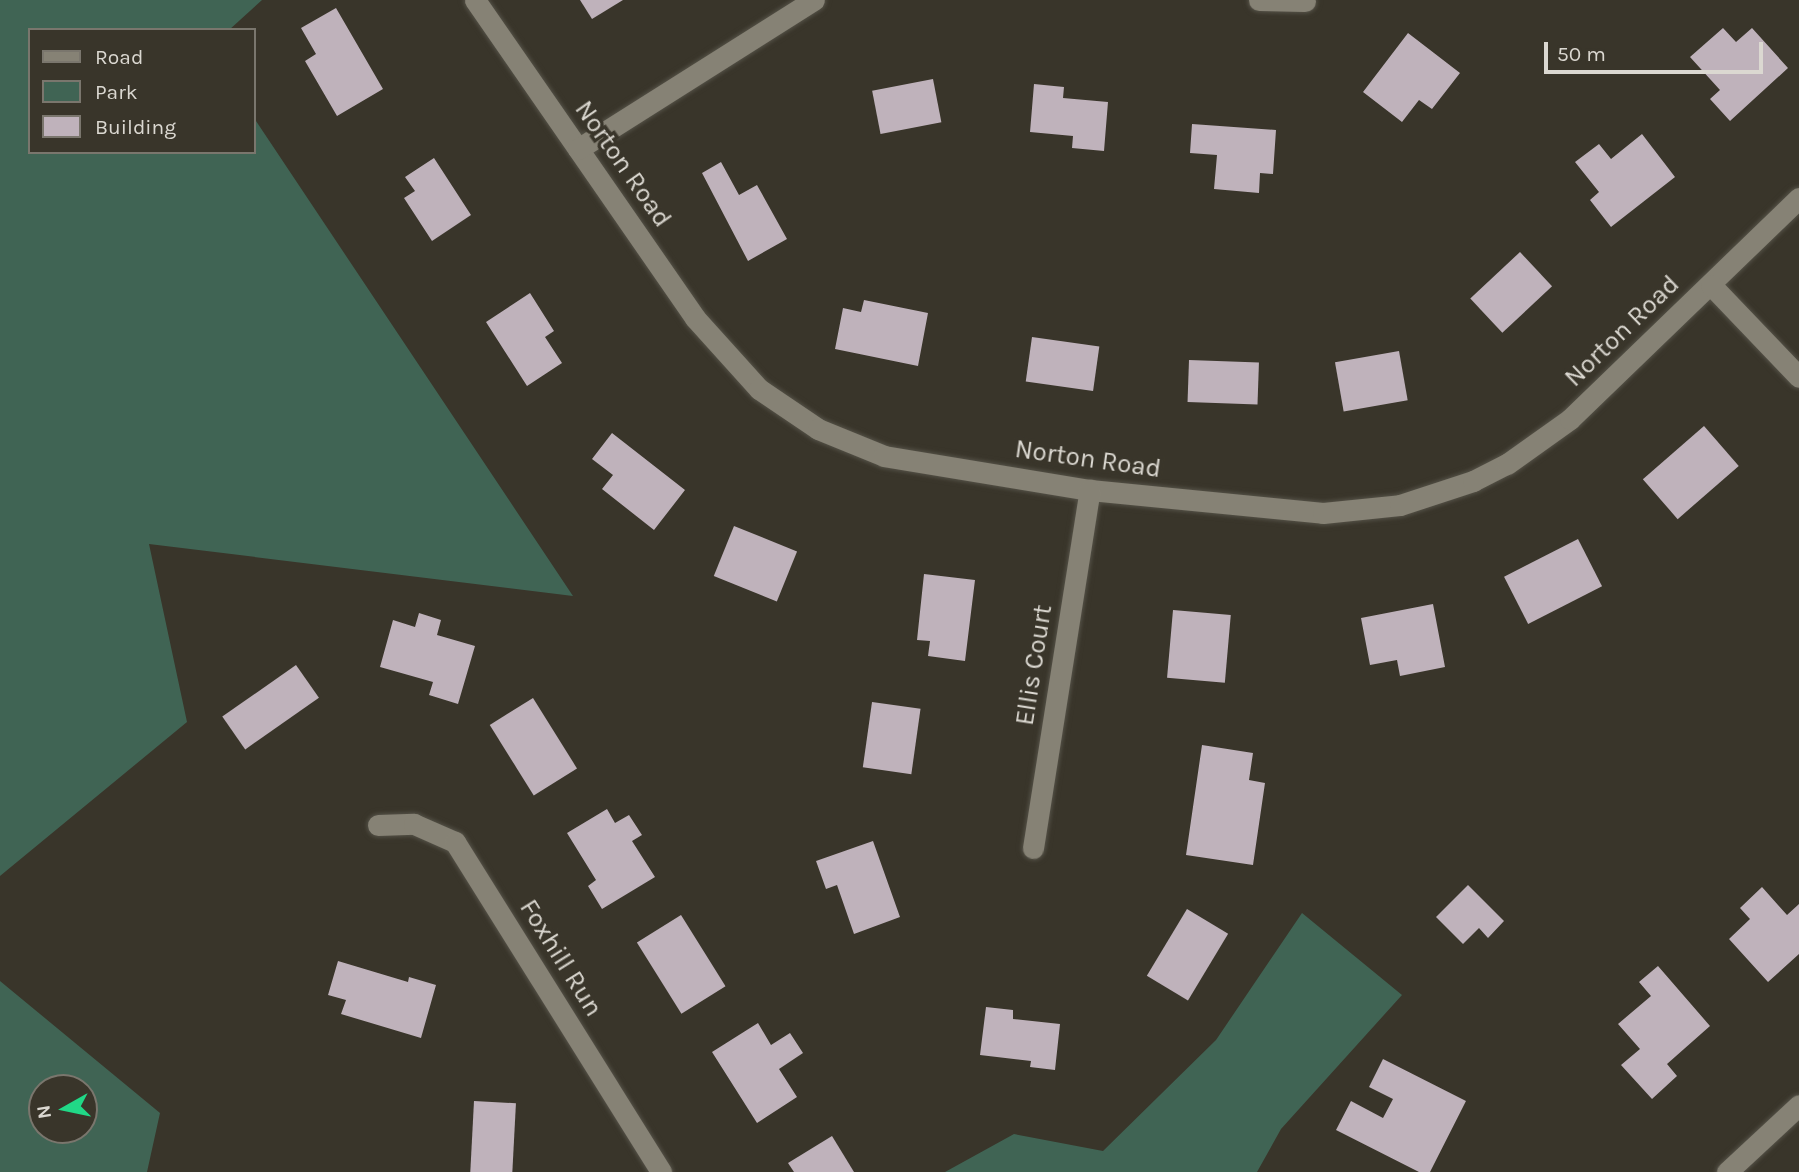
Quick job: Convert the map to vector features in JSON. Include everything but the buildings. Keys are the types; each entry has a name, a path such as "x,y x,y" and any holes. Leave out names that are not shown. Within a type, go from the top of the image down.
{"street":[{"name":"Norton Road","path":"475,0 710,337 759,389 829,434 884,456 1090,491 1323,513 1400,505 1437,495 1484,476 1540,443 1711,285 1799,198"},
{"path":"578,149 814,0"},
{"path":"1259,0 1305,1"},
{"path":"1711,285 1799,377"},
{"name":"Ellis Court","path":"1033,848 1090,491"},
{"name":"Foxhill Run","path":"378,825 414,824 455,842 662,1172"},
{"path":"1727,1172 1799,1105"}],"green space":[{"path":"0,0 262,0 231,28 28,28 28,154 256,154 256,121 573,596 149,544 187,722 0,876"},
{"path":"1302,913 1402,995 1281,1129 1257,1172 945,1172 1014,1134 1103,1151 1216,1040"},
{"path":"0,981 160,1113 147,1172 0,1172"}]}
